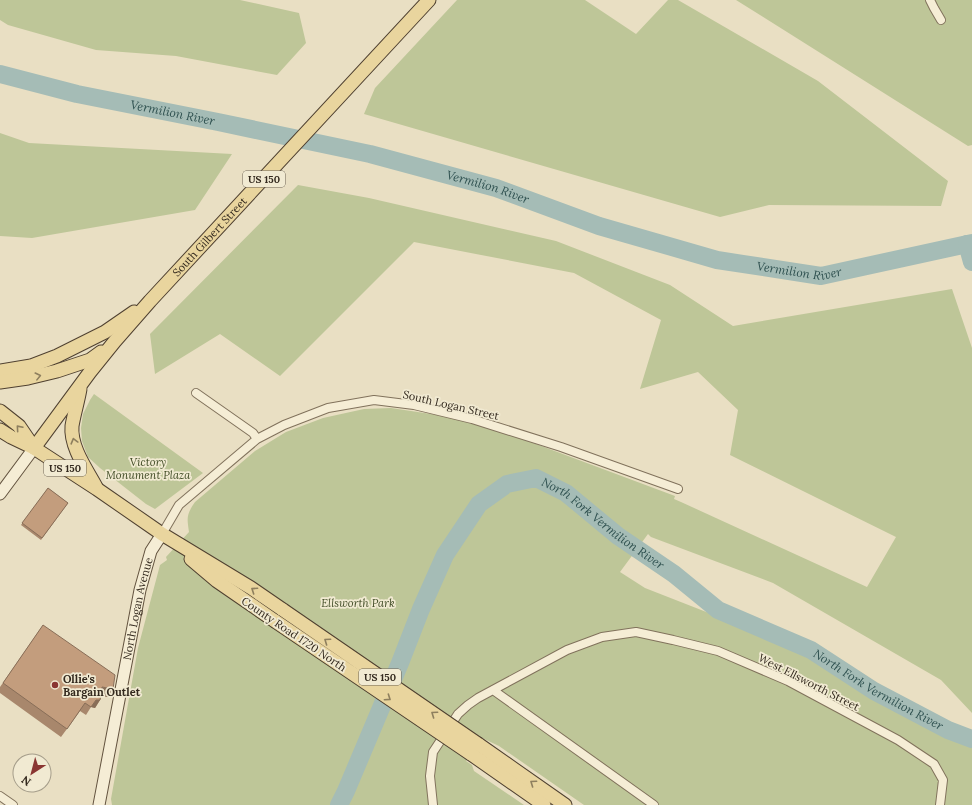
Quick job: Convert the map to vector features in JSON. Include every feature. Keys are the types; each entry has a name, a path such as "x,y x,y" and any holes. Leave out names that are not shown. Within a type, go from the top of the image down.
{"main road":[{"name":"South Gilbert Street","path":"34,448 81,384 115,341 150,301 429,0"},
{"path":"0,371 31,366 57,356 105,332 150,301"},
{"path":"0,382 28,378 57,371 90,360 115,341"},
{"path":"81,384 72,427 73,440 97,489"},
{"path":"0,411 19,426 34,448"},
{"name":"County Road 1720 North","path":"0,430 34,448 162,534 251,588 279,616 474,749"},
{"name":"US 150","path":"474,749 544,805"},
{"name":"US 150","path":"474,749 565,805"}],"street":[{"path":"930,0 941,20"},
{"path":"196,393 253,433 257,440"},
{"name":"South Logan Street","path":"162,534 178,505 257,440 284,425 328,408 374,400 414,405 472,419 561,447 678,489"},
{"path":"0,494 34,448"},
{"name":"North Logan Avenue","path":"99,805 140,590 151,551 162,534"},
{"name":"West Ellsworth Street","path":"433,805 430,776 433,752 458,714 473,701 567,650 602,637 636,632 718,651 788,681 898,740 934,764 943,780 940,805"},
{"path":"493,690 654,805"},
{"path":"0,796 13,805"}],"green space":[{"path":"0,0 240,0 299,13 306,43 277,75 176,56 96,50 8,25 0,20"},
{"path":"457,0 585,0 636,34 668,0 678,0 818,81 948,181 941,206 769,205 720,217 364,114 375,88"},
{"path":"736,0 972,0 972,145 968,146"},
{"path":"0,133 29,143 232,154 195,210 32,238 0,236"},
{"name":"Ellsworth Park","path":"298,185 369,198 556,241 670,285 733,326 952,289 972,348 972,713 941,680 773,583 651,537 648,534 620,572 645,588 714,615 802,654 908,717 972,747 972,805 584,805 499,746 482,738 466,761 472,765 474,771 524,805 112,805 111,799 138,648 160,565 167,560 166,557 189,532 188,517 195,502 255,451 286,432 323,418 364,409 391,408 451,417 528,441 675,496 674,499 867,587 896,537 730,455 738,410 698,372 640,389 661,320 574,273 414,242 280,376 220,334 155,374 150,334"},
{"name":"Victory Monument Plaza","path":"94,394 203,473 155,509 146,504 88,457 82,441 81,428 83,414"}],"building":[{"path":"48,488 68,503 42,538 22,523"},
{"name":"Ollie's Bargain Outlet","path":"43,625 115,675 113,689 102,687 100,700 96,700 91,707 85,703 67,729 3,683"}],"waterway":[{"name":"Vermilion River","path":"0,74 77,94 370,154 496,188 599,226 717,260 821,276 972,243"},
{"name":"North Fork Vermilion River","path":"967,244 972,262"},
{"name":"North Fork Vermilion River","path":"339,805 445,555 479,504 507,484 536,478 566,493 618,536 674,574 718,610 811,650 874,691 948,730 972,739"}],"place":[{"name":"Ollie's Bargain Outlet","path":"55,685"}]}
